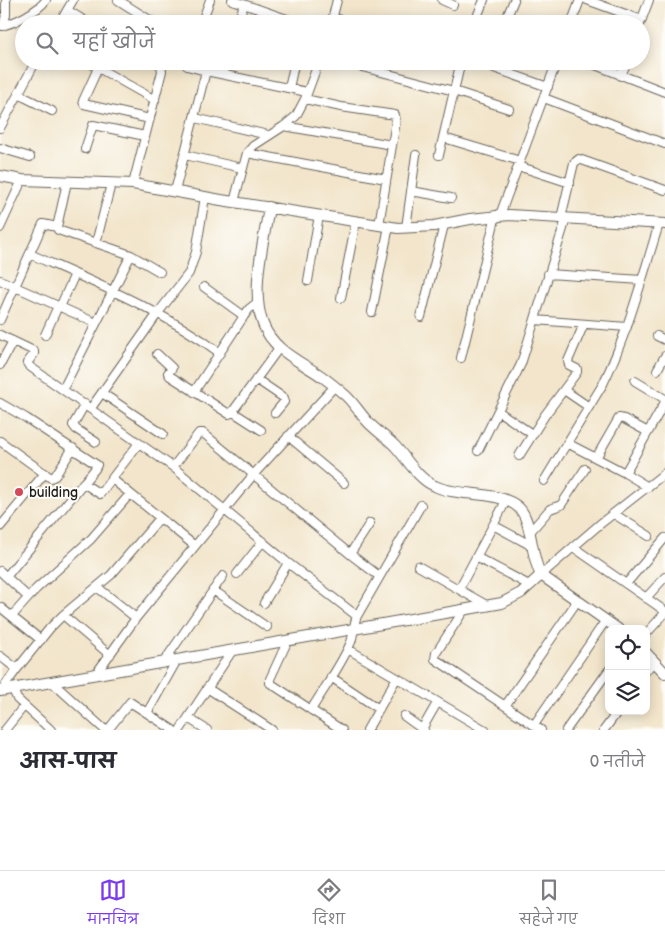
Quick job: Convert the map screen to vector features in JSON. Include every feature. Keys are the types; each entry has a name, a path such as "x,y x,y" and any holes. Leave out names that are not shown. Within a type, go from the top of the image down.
{"street":[{"path":"2,26 6,15 6,0"},
{"path":"27,15 39,8 46,0"},
{"path":"64,15 73,0"},
{"path":"118,0 140,15"},
{"path":"200,0 209,2 204,15"},
{"path":"232,0 275,15"},
{"path":"260,10 263,0"},
{"path":"333,15 337,0"},
{"path":"442,0 453,5"},
{"path":"478,15 484,0"},
{"path":"508,15 514,0"},
{"path":"575,15 580,0"},
{"path":"587,0 624,15"},
{"path":"644,15 649,0"},
{"path":"241,15 244,4"},
{"path":"67,10 75,15"},
{"path":"2,26 15,22"},
{"path":"0,128 31,70"},
{"path":"97,70 83,101 84,104 150,120"},
{"path":"102,70 155,100"},
{"path":"133,184 162,70"},
{"path":"202,70 289,88 306,96 341,107 395,115 386,179 384,226 372,312"},
{"path":"223,74 224,70"},
{"path":"289,88 293,70"},
{"path":"234,202 247,153 253,146 296,116 316,70"},
{"path":"374,70 454,91 510,109"},
{"path":"439,156 459,70"},
{"path":"500,70 548,87"},
{"path":"461,358 498,215 554,70"},
{"path":"607,70 665,92"},
{"path":"621,76 623,70"},
{"path":"175,191 206,71"},
{"path":"18,94 52,111"},
{"path":"544,98 665,144"},
{"path":"194,118 268,135"},
{"path":"85,149 93,125 145,136"},
{"path":"284,126 392,145"},
{"path":"444,138 570,182"},
{"path":"0,148 30,157"},
{"path":"247,153 386,179"},
{"path":"184,155 242,168"},
{"path":"406,228 416,155"},
{"path":"478,451 522,364 563,218 574,163 578,159 665,190"},
{"path":"0,176 22,180 133,184 234,202 406,228 444,225 498,215 662,224 611,368 544,481"},
{"path":"0,228 22,180"},
{"path":"57,227 66,182"},
{"path":"96,243 111,184"},
{"path":"410,191 451,198"},
{"path":"96,442 76,429 73,424 102,393 193,265 205,197"},
{"path":"269,207 260,266 258,302 265,329 279,348 335,386 349,398 374,428 395,446 425,481 432,486 440,489 472,492 518,506 522,512 536,565 541,575 613,625"},
{"path":"308,281 320,215"},
{"path":"341,298 356,220"},
{"path":"0,320 43,224 57,227 59,231 131,255 160,272"},
{"path":"421,316 444,225"},
{"path":"30,254 158,312 190,331 220,353"},
{"path":"63,389 131,255"},
{"path":"44,335 75,274"},
{"path":"548,274 642,280"},
{"path":"0,280 96,323"},
{"path":"204,287 244,316"},
{"path":"194,392 244,316 258,302"},
{"path":"535,320 627,326"},
{"path":"519,456 544,415 577,372 576,368 569,365 568,361 584,324"},
{"path":"0,335 34,351 28,364 173,467 288,563 357,616"},
{"path":"657,336 665,340"},
{"path":"0,365 13,341"},
{"path":"157,354 172,368 168,374 226,414 229,414 233,412 279,348"},
{"path":"657,370 665,356"},
{"path":"256,379 284,398 284,402 274,413"},
{"path":"625,473 665,400 635,381"},
{"path":"94,675 136,618 254,474 335,386"},
{"path":"564,390 589,407"},
{"path":"102,393 163,434"},
{"path":"0,403 18,412 97,465 3,574 28,597"},
{"path":"233,412 261,430"},
{"path":"498,412 532,434"},
{"path":"596,458 619,418 648,432"},
{"path":"173,467 201,432 379,576"},
{"path":"288,436 344,483"},
{"path":"0,441 18,452 50,477 54,477 73,448"},
{"path":"567,442 648,487"},
{"path":"83,483 98,494 112,479 139,443"},
{"path":"529,533 550,509 561,505 585,469"},
{"path":"0,527 44,473"},
{"path":"6,690 488,606 512,599 573,547 664,476"},
{"path":"112,479 195,546"},
{"path":"12,616 28,597 91,539 130,494"},
{"path":"459,589 506,501"},
{"path":"311,710 348,649 357,616 421,505"},
{"path":"614,514 648,536"},
{"path":"6,690 6,684 17,669 63,615 120,565 160,518"},
{"path":"350,554 370,522"},
{"path":"493,525 532,546"},
{"path":"626,584 665,538"},
{"path":"237,574 263,541"},
{"path":"573,547 665,612 650,629"},
{"path":"476,557 529,585"},
{"path":"264,603 288,563"},
{"path":"418,566 488,606"},
{"path":"163,663 223,576"},
{"path":"646,598 665,577"},
{"path":"97,587 136,618"},
{"path":"213,590 267,627"},
{"path":"505,706 578,600"},
{"path":"0,607 41,640"},
{"path":"464,610 436,653 435,659 541,730"},
{"path":"63,615 110,655"},
{"path":"534,725 606,620"},
{"path":"288,640 270,679 270,683 342,730"},
{"path":"348,649 485,730"},
{"path":"180,730 232,650"},
{"path":"0,656 17,669"},
{"path":"650,657 665,673"},
{"path":"147,713 177,660"},
{"path":"566,730 605,676"},
{"path":"331,677 379,709"},
{"path":"367,730 396,679"},
{"path":"54,683 106,730 128,702 131,702 173,730"},
{"path":"207,688 272,730"},
{"path":"6,690 51,730"},
{"path":"404,716 423,729 437,703"},
{"path":"5,730 24,706"},
{"path":"604,730 615,715"},
{"path":"188,718 207,730"}],"place":[{"name":"building","path":"19,492"}]}
